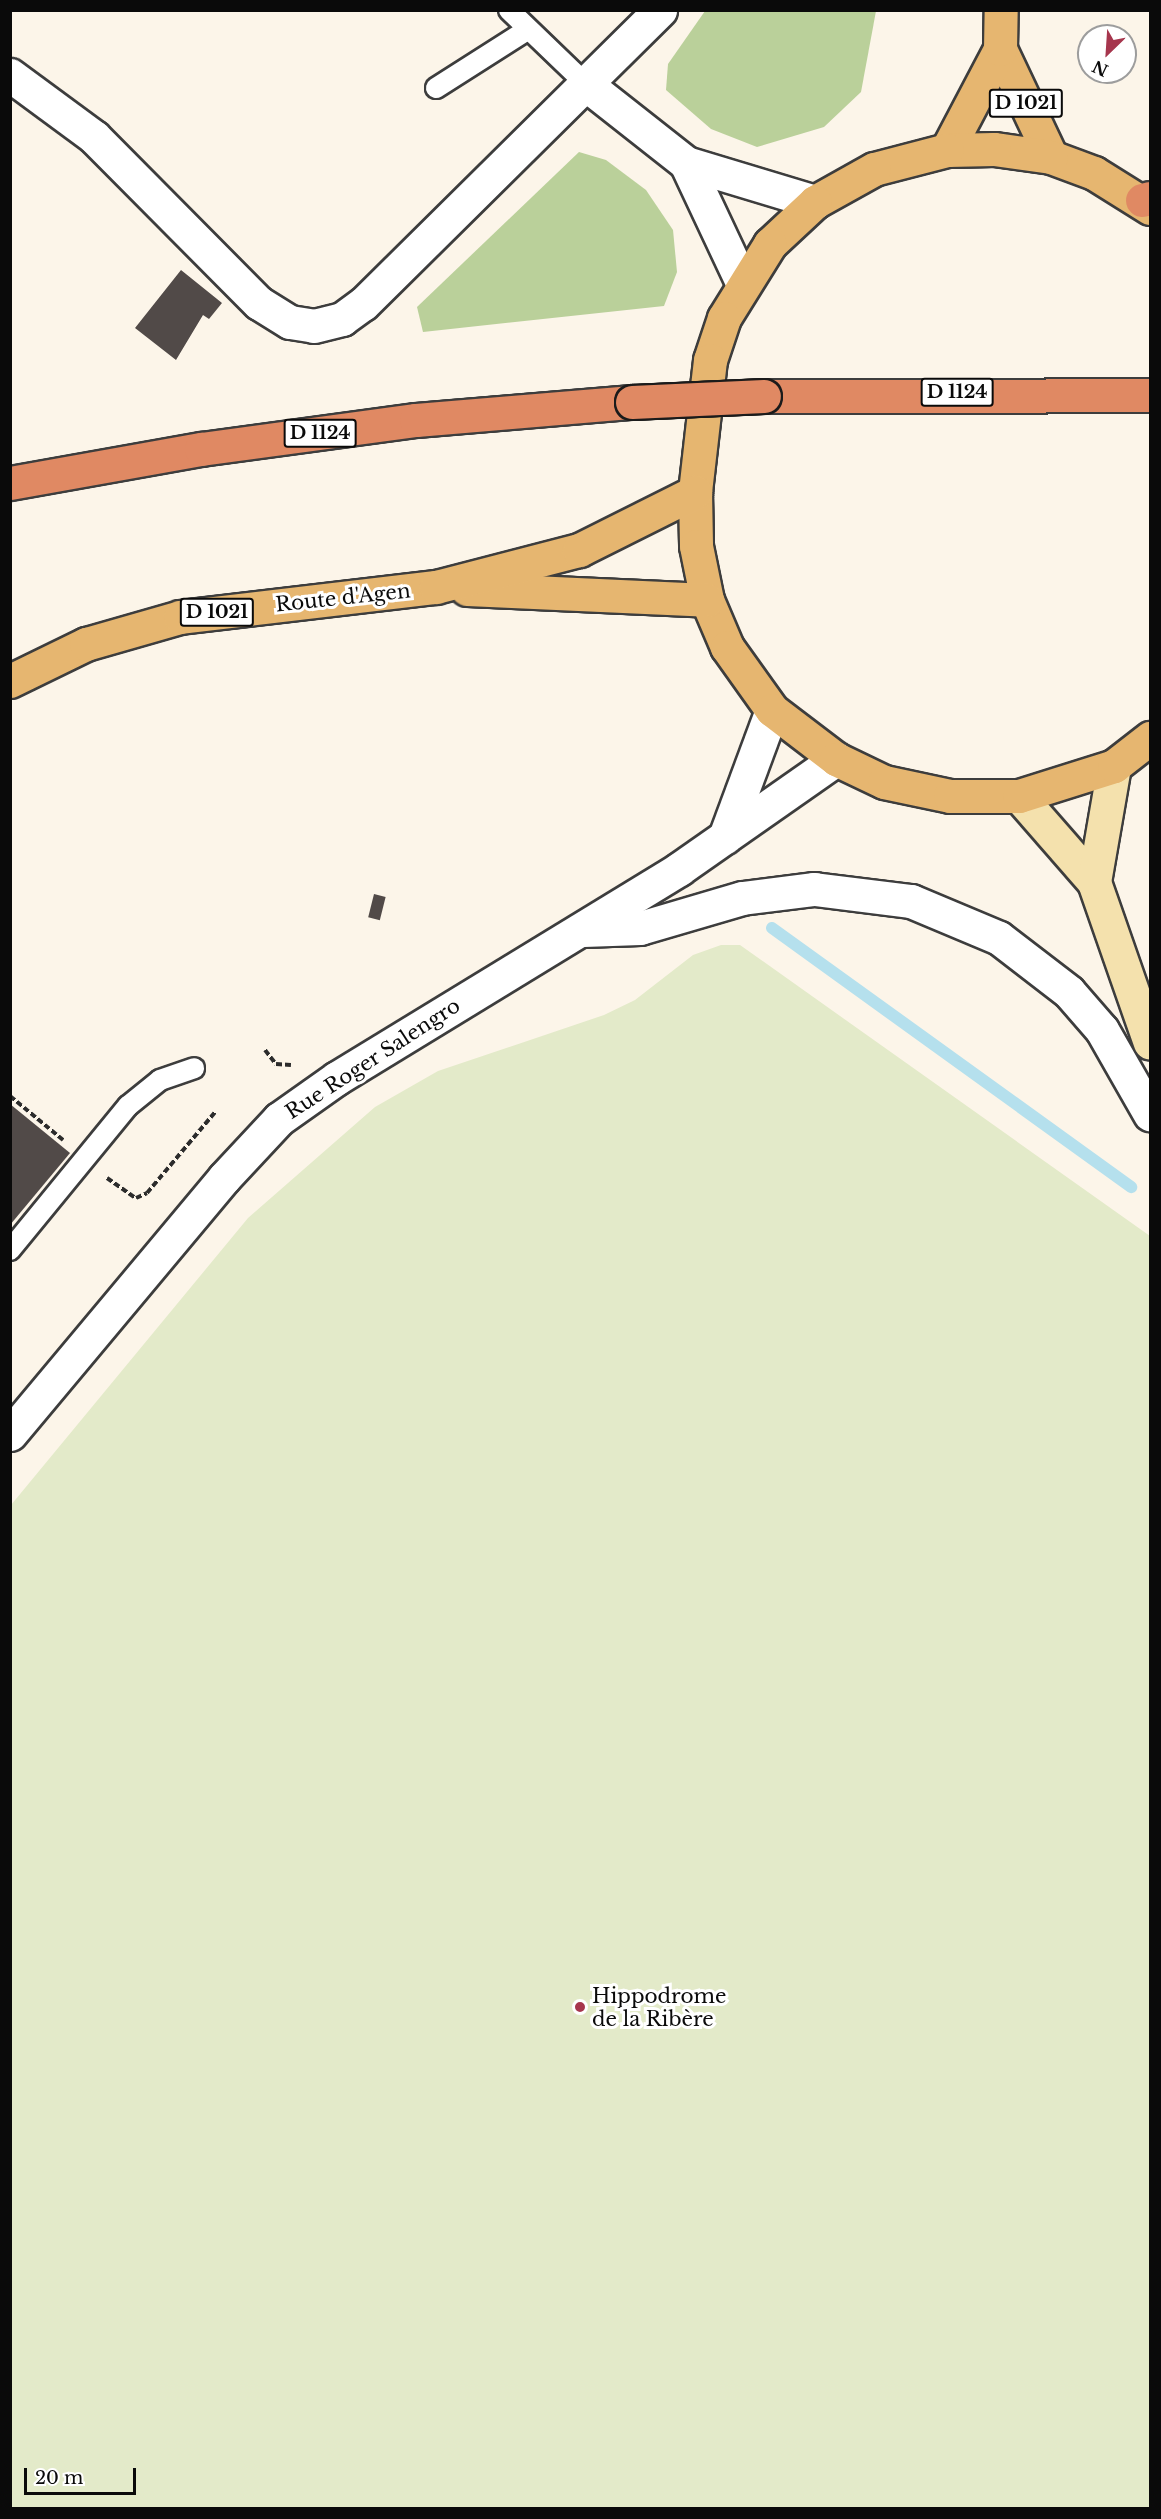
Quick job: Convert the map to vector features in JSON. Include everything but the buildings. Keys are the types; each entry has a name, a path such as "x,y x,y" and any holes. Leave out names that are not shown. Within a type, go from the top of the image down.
{"highway":[{"name":"D 1124","path":"10,483 201,449 416,420 632,402 764,396 1150,395"}],"main road":[{"name":"D 1021","path":"947,150 1000,50 1001,10"},
{"name":"D 1021","path":"1000,50 1051,158"},
{"path":"1148,202 1051,158 994,149 947,150 874,169 815,202 770,244 742,282 710,360 695,492 696,546 707,600 727,647 772,710 836,759 884,782 950,796 1019,796 1114,766 1150,738"},
{"name":"Route d'Agen","path":"10,681 86,644 180,617 436,587 579,550 695,492"},
{"name":"Route d'Agen","path":"436,587 707,600"}],"street":[{"path":"10,75 94,137 259,303 290,322 314,326 342,319 363,304 587,85 660,10"},
{"path":"587,85 686,163 815,202"},
{"path":"686,163 742,282"},
{"path":"725,837 772,710"},
{"name":"Rue Roger Salengro","path":"10,1434 217,1186 279,1119 337,1078 581,930 725,837 836,759"},
{"path":"1094,882 1114,766"},
{"path":"1019,796 1094,882 1150,1043"},
{"path":"581,930 640,928 742,897 814,889 911,901 999,938 1069,992 1102,1030 1150,1114"}],"lane":[{"path":"509,10 527,30 587,85"},
{"path":"436,88 527,30"},
{"path":"10,1250 128,1106 160,1080 194,1068"}],"green space":[{"path":"705,11 876,11 861,92 824,127 757,147 711,129 666,90 668,64"},
{"path":"579,152 606,160 646,190 673,230 677,272 664,306 423,332 417,307"},
{"name":"Hippodrome de la Ribère","path":"721,945 740,945 1150,1236 1150,2508 11,2508 11,1505 248,1218 375,1107 438,1071 604,1015 635,1000 693,955"}],"waterway":[{"path":"772,928 1131,1187"}],"place":[{"name":"Hippodrome de la Ribère","path":"580,2007"}]}
